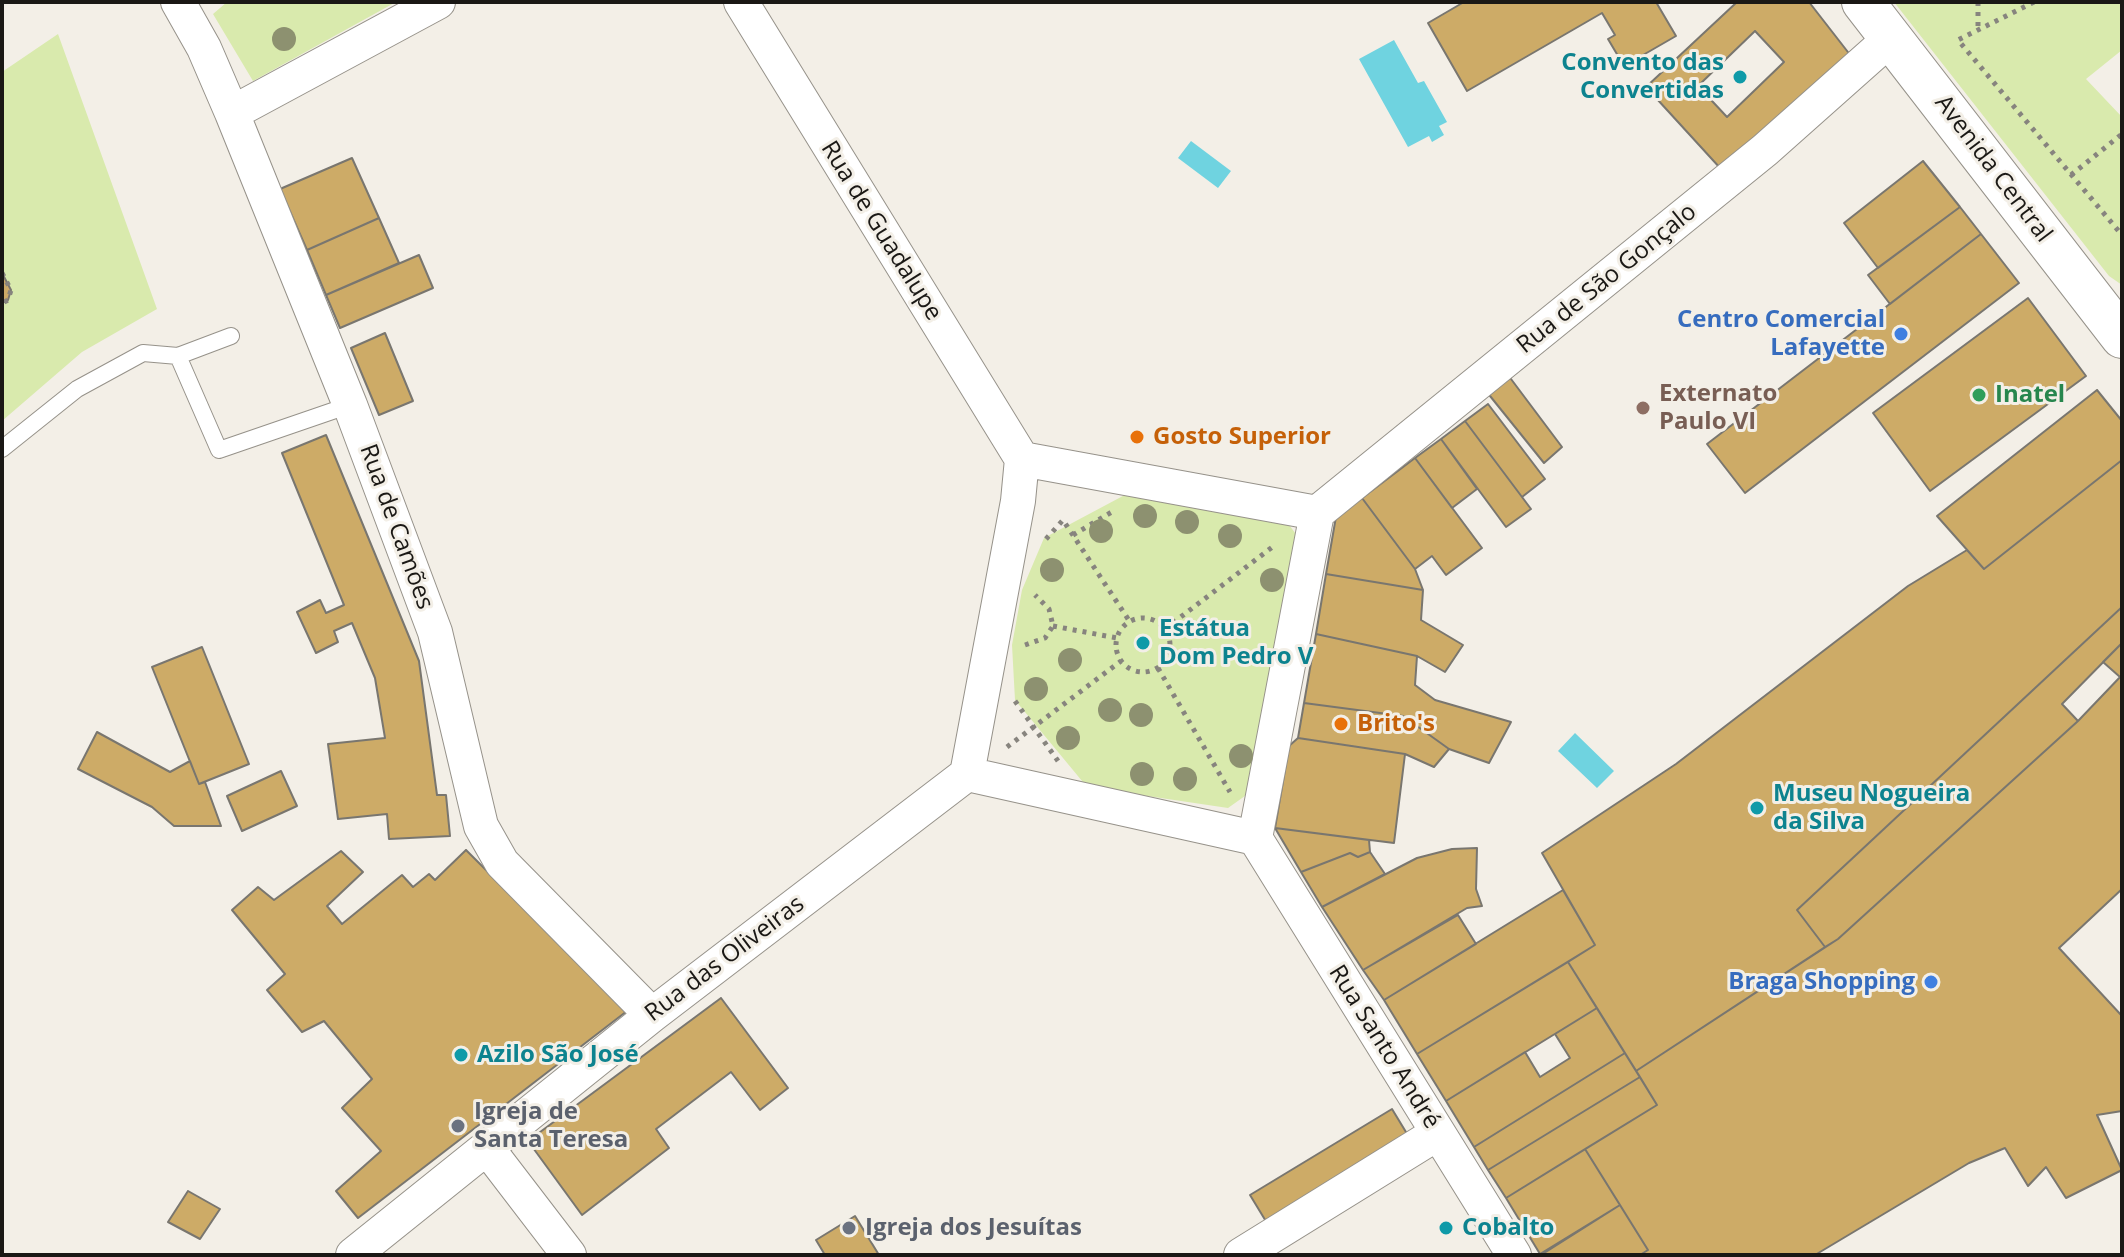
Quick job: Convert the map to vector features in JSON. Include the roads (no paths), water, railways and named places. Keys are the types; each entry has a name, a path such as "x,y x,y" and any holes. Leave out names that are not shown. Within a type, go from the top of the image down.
{"street":[{"name":"Rua de Camões","path":"178,2 204,48 232,113 350,405 435,632 481,826 502,863 652,1015"},
{"path":"232,113 438,2"},
{"name":"Rua de Guadalupe","path":"741,2 1022,459"},
{"name":"Avenida Central","path":"1863,2 2122,337"},
{"name":"Rua de São Gonçalo","path":"1317,513 1765,150 1891,38"},
{"path":"1022,459 1317,513 1255,838 967,774 1018,501 1022,459"},
{"name":"Rua das Oliveiras","path":"353,1255 652,1015 967,774"},
{"name":"Rua Santo André","path":"1255,838 1514,1255"},
{"path":"1241,1255 1438,1133"},
{"path":"487,1148 569,1255"}],"lane":[{"path":"2,449 77,389 143,353 178,356 231,336"},
{"path":"178,356 219,450 350,405"}],"water":[{"path":"1394,40 1418,83 1424,81 1447,122 1439,126 1444,135 1432,142 1429,136 1408,147 1359,59"},
{"path":"1191,141 1231,171 1218,188 1178,158"},
{"path":"1575,733 1614,771 1597,788 1558,751"}],"place":[{"name":"Convento das Convertidas","path":"1740,77"},
{"name":"Centro Comercial Lafayette","path":"1901,334"},
{"name":"Inatel","path":"1979,395"},
{"name":"Externato Paulo VI","path":"1643,408"},
{"name":"Gosto Superior","path":"1137,437"},
{"name":"Estátua Dom Pedro V","path":"1143,643"},
{"name":"Brito's","path":"1341,724"},
{"name":"Museu Nogueira da Silva","path":"1757,808"},
{"name":"Braga Shopping","path":"1931,982"},
{"name":"Azilo São José","path":"461,1055"},
{"name":"Igreja de Santa Teresa","path":"458,1126"},
{"name":"Igreja dos Jesuítas","path":"849,1228"},
{"name":"Cobalto","path":"1446,1228"}]}
